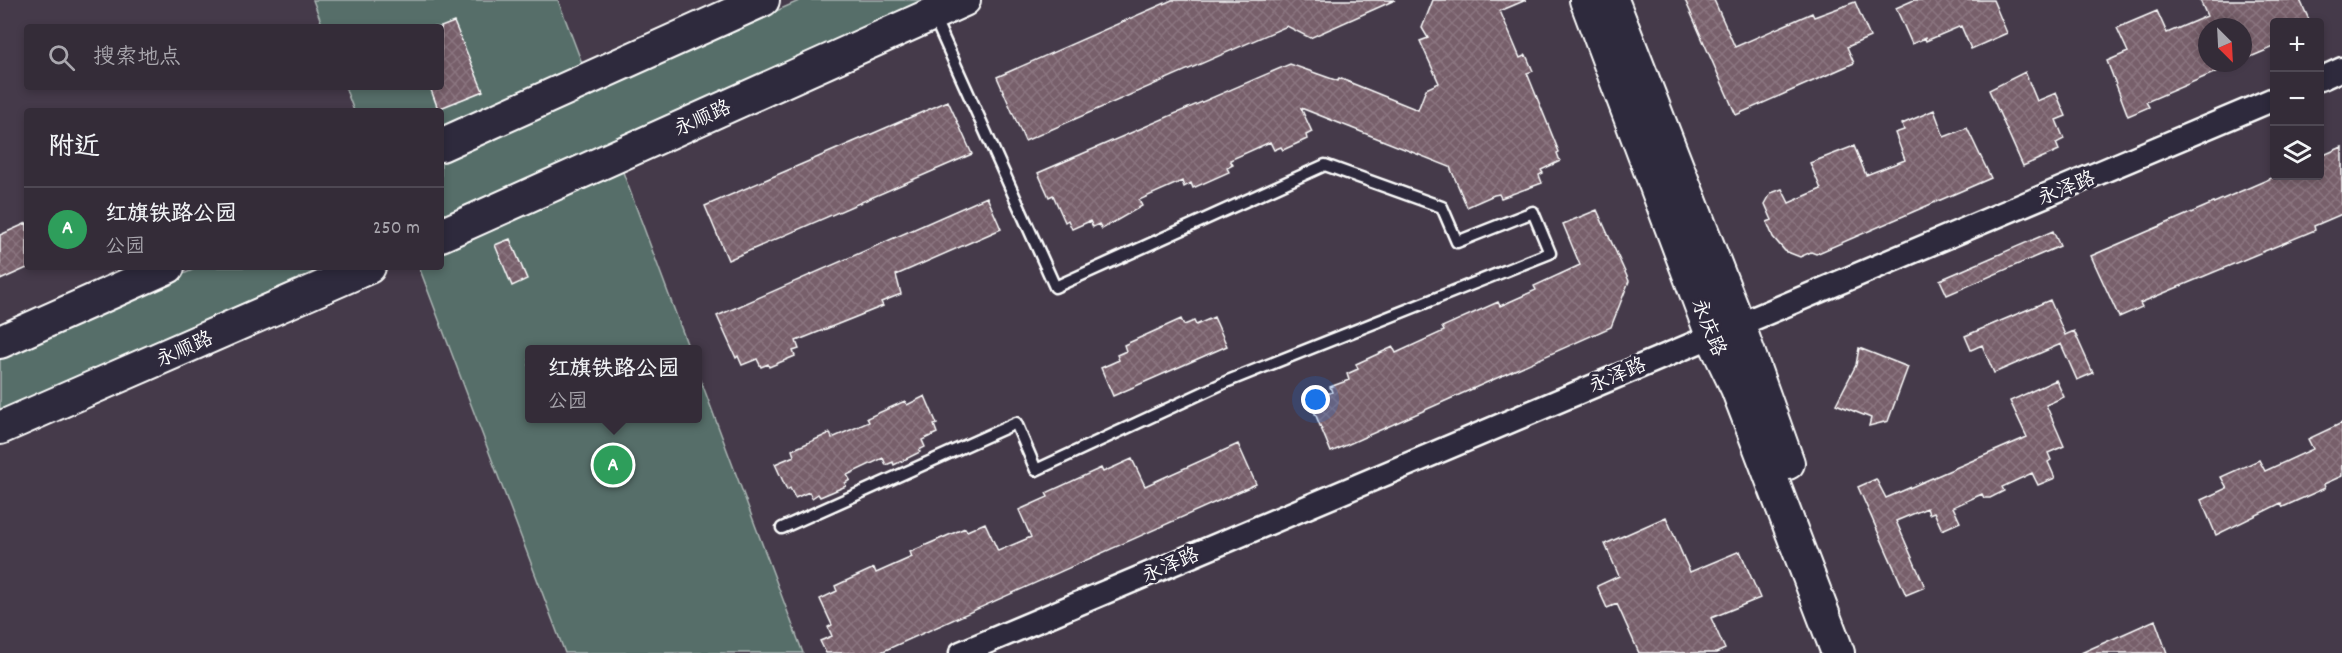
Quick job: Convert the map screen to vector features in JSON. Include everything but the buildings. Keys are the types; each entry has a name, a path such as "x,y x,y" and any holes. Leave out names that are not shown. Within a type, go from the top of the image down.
{"main road":[{"path":"444,144 763,0"},
{"name":"永顺路","path":"444,234 964,0"},
{"name":"永庆路","path":"1586,0 1725,329 1857,653"},
{"name":"永庆路","path":"1612,0 1725,329 1737,388 1838,653"},
{"path":"0,342 161,270"},
{"name":"永顺路","path":"0,428 362,270"}],"street":[{"path":"2324,77 2342,69"},
{"name":"永泽路","path":"961,653 2270,101"}],"lane":[{"path":"782,528 1016,423 1036,470 1228,381 1550,253 1533,212 1456,242 1442,207 1325,165 1055,287 933,14"}],"green space":[{"path":"313,0 558,0 593,92 801,0 926,0 611,140 688,345 525,345 525,423 702,423 702,383 803,653 565,653 420,270 444,270 444,108 353,108 346,90 444,90 444,24 322,24"},
{"path":"192,270 318,270 0,411 0,356"}],"place":[{"name":"红旗铁路公园","path":"613,465"}]}
